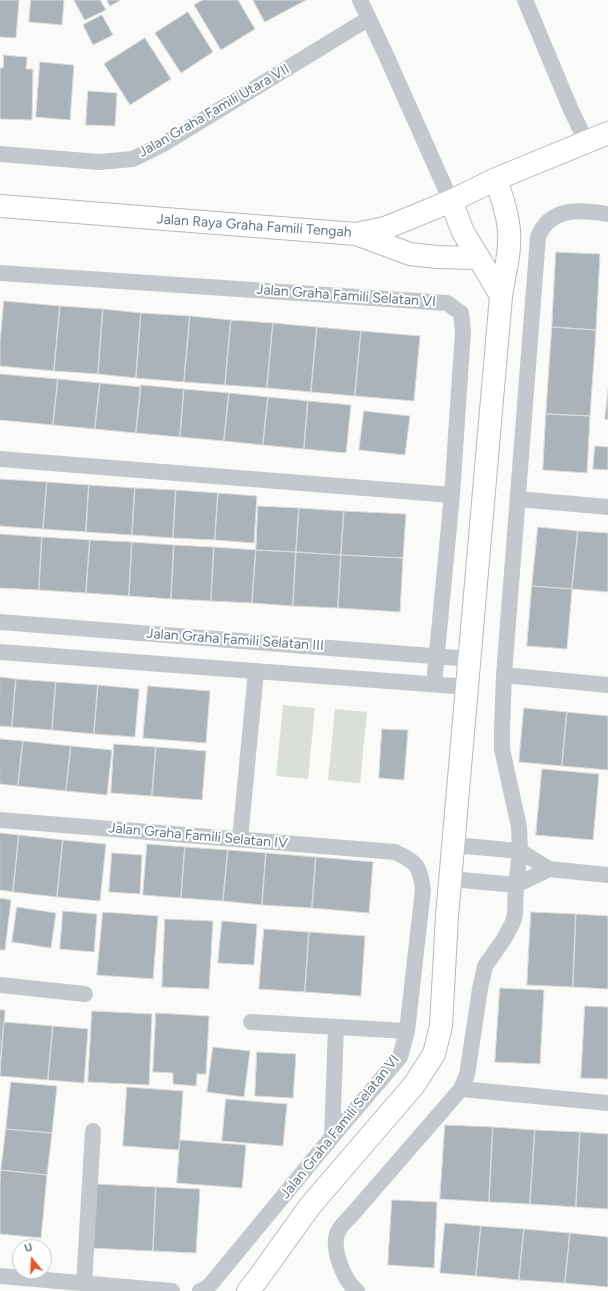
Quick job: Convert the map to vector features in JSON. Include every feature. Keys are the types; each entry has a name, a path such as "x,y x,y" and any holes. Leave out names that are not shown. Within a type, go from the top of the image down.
{"street":[{"path":"360,0 451,201 463,232 501,296"},
{"path":"525,0 571,110 586,141"},
{"name":"Jalan Graha Famili Utara VII","path":"0,154 99,162 133,159 165,143 368,19"},
{"name":"Jalan Raya Graha Famili Tengah","path":"0,206 356,234 385,228 451,201 496,179 608,133"},
{"path":"248,1291 310,1206 414,1085 434,1054 441,1026 451,879 501,296 509,243 509,230 506,213 496,179"},
{"path":"357,1291 345,1277 335,1243 336,1235 340,1227 461,1089 468,1075 485,966 504,940 515,915 516,885 520,851 519,827 502,749 502,727 504,675 538,238 541,229 555,216 570,212 598,212 608,214"},
{"path":"356,234 410,254 438,257 478,258"},
{"name":"Jalan Graha Famili Selatan VI","path":"0,272 447,303 461,313 463,331 452,495 434,684"},
{"path":"0,458 452,495"},
{"path":"518,499 608,507"},
{"name":"Jalan Graha Famili Selatan III","path":"0,622 470,659"},
{"name":"Jalan Graha Famili Selatan III","path":"0,652 468,687"},
{"path":"240,839 256,671"},
{"path":"504,675 608,685"},
{"name":"Jalan Graha Famili Selatan IV","path":"0,820 396,852"},
{"path":"454,845 520,851 549,869 608,875"},
{"name":"Jalan Graha Famili Selatan VI","path":"200,1291 205,1290 210,1285 400,1057 407,1031 423,890 422,880 414,862 396,852"},
{"path":"451,879 516,885 549,869"},
{"path":"0,985 85,994"},
{"path":"251,1022 407,1031"},
{"path":"332,1137 336,1027"},
{"path":"461,1089 608,1103"},
{"path":"84,1284 93,1131"},
{"path":"0,1276 172,1291"}],"shaded area":[{"path":"283,705 315,708 308,779 276,776"},
{"path":"335,709 367,712 360,783 328,780"}],"building":[{"path":"0,0 19,0 16,38 0,37"},
{"path":"31,0 64,0 62,25 29,22"},
{"path":"74,0 100,0 106,10 85,20"},
{"path":"107,0 121,0 110,6"},
{"path":"203,0 238,0 255,29 221,50 194,5"},
{"path":"253,0 306,0 265,22"},
{"path":"188,12 213,52 181,73 155,33"},
{"path":"102,15 113,35 93,45 83,25"},
{"path":"145,38 171,79 130,105 104,64"},
{"path":"4,55 27,57 26,69 33,69 32,120 0,119 0,68 3,68"},
{"path":"40,62 74,65 70,120 36,117"},
{"path":"88,91 117,93 115,126 86,125"},
{"path":"556,252 600,254 596,330 552,327"},
{"path":"4,301 60,306 54,371 0,366 0,342"},
{"path":"60,306 103,309 98,374 54,371"},
{"path":"103,309 141,313 136,378 98,374"},
{"path":"141,313 190,316 184,382 136,378"},
{"path":"190,316 231,320 225,385 184,382"},
{"path":"231,320 273,323 267,388 225,385"},
{"path":"273,323 317,327 311,392 267,388"},
{"path":"317,327 361,331 355,396 311,392"},
{"path":"552,327 596,330 590,416 546,414"},
{"path":"361,331 420,336 414,401 355,396"},
{"path":"0,374 58,379 53,425 0,420"},
{"path":"58,379 100,383 95,429 53,425"},
{"path":"100,383 141,387 136,433 95,429"},
{"path":"141,385 184,389 180,437 136,433"},
{"path":"184,389 229,393 224,441 180,437"},
{"path":"608,390 608,420 605,419"},
{"path":"229,393 268,397 263,445 224,441"},
{"path":"268,397 308,401 304,449 263,445"},
{"path":"308,401 351,405 346,453 304,449"},
{"path":"364,411 410,416 405,455 359,450"},
{"path":"546,414 590,416 587,473 543,470"},
{"path":"595,446 608,447 608,470 593,469"},
{"path":"0,479 47,482 43,529 0,526"},
{"path":"47,482 89,485 86,532 43,529"},
{"path":"89,485 135,488 132,535 86,532"},
{"path":"135,488 176,490 173,538 132,535"},
{"path":"176,490 218,493 215,540 173,538"},
{"path":"218,493 257,496 254,543 215,540"},
{"path":"258,506 299,508 296,552 256,550"},
{"path":"299,508 344,511 341,555 296,552"},
{"path":"344,511 406,514 403,558 341,555"},
{"path":"538,527 578,531 572,589 532,586"},
{"path":"578,531 608,533 608,592 572,589"},
{"path":"0,534 42,537 39,590 0,588"},
{"path":"42,537 90,540 86,593 39,590"},
{"path":"90,540 132,542 129,596 86,593"},
{"path":"132,542 174,545 171,599 129,596"},
{"path":"174,545 214,547 211,601 171,599"},
{"path":"214,547 256,550 252,603 211,601"},
{"path":"256,550 296,552 293,606 252,603"},
{"path":"296,552 341,555 338,608 293,606"},
{"path":"341,555 403,558 400,612 338,608"},
{"path":"532,586 572,589 567,649 527,646"},
{"path":"0,677 16,679 12,727 0,726"},
{"path":"16,679 56,682 52,730 12,727"},
{"path":"56,682 98,685 94,734 52,730"},
{"path":"98,685 139,689 135,737 94,734"},
{"path":"148,686 210,691 206,743 143,738"},
{"path":"524,708 567,712 562,766 519,762"},
{"path":"567,712 608,716 608,770 562,766"},
{"path":"382,729 408,730 404,780 379,778"},
{"path":"0,739 23,741 18,786 0,784"},
{"path":"23,741 71,746 66,791 18,786"},
{"path":"114,744 156,747 152,796 111,793"},
{"path":"71,746 112,750 107,795 66,791"},
{"path":"156,747 206,751 202,800 152,796"},
{"path":"542,769 599,774 593,840 536,835"},
{"path":"0,833 19,835 13,892 0,890"},
{"path":"19,835 63,840 57,897 13,892"},
{"path":"63,840 106,844 100,901 57,897"},
{"path":"147,844 185,847 181,898 143,895"},
{"path":"185,847 228,850 223,901 181,898"},
{"path":"228,850 266,853 262,905 223,901"},
{"path":"112,853 142,855 140,894 109,892"},
{"path":"266,853 316,857 312,908 262,905"},
{"path":"316,857 373,862 369,913 312,908"},
{"path":"0,898 11,900 5,950 0,950"},
{"path":"17,907 56,913 51,948 12,942"},
{"path":"63,911 97,914 94,952 60,949"},
{"path":"103,912 158,916 153,979 97,975"},
{"path":"531,912 576,914 573,987 527,985"},
{"path":"576,914 608,916 608,989 573,987"},
{"path":"165,919 213,921 209,989 162,987"},
{"path":"222,921 257,924 254,965 218,963"},
{"path":"264,929 309,932 305,992 259,989"},
{"path":"309,932 365,936 361,996 305,992"},
{"path":"500,988 544,990 540,1064 495,1062"},
{"path":"585,1006 608,1007 608,1079 581,1078"},
{"path":"0,1010 5,1010 0,1069"},
{"path":"92,1011 152,1014 149,1085 88,1082"},
{"path":"156,1013 209,1016 206,1074 197,1074 196,1086 173,1084 173,1073 153,1072"},
{"path":"4,1022 53,1026 48,1080 0,1076"},
{"path":"53,1026 88,1029 84,1083 48,1080"},
{"path":"213,1047 250,1051 244,1097 207,1092"},
{"path":"257,1052 296,1054 293,1098 255,1096"},
{"path":"11,1082 57,1086 52,1133 6,1129"},
{"path":"127,1087 183,1091 179,1150 123,1146"},
{"path":"226,1099 287,1104 283,1146 222,1141"},
{"path":"445,1125 493,1127 489,1202 440,1199"},
{"path":"493,1127 535,1130 530,1204 489,1202"},
{"path":"6,1129 52,1133 47,1175 1,1170"},
{"path":"535,1130 580,1132 576,1207 530,1204"},
{"path":"580,1132 608,1134 608,1209 576,1207"},
{"path":"180,1140 246,1145 242,1188 177,1183"},
{"path":"1,1170 47,1175 41,1238 0,1234"},
{"path":"94,1184 156,1187 153,1251 90,1248"},
{"path":"156,1187 200,1189 196,1253 153,1251"},
{"path":"392,1200 437,1202 434,1268 388,1265"},
{"path":"445,1223 481,1226 476,1276 440,1273"},
{"path":"481,1226 524,1229 519,1280 476,1276"},
{"path":"524,1229 570,1233 565,1283 519,1280"},
{"path":"570,1233 608,1237 608,1287 565,1283"}]}
